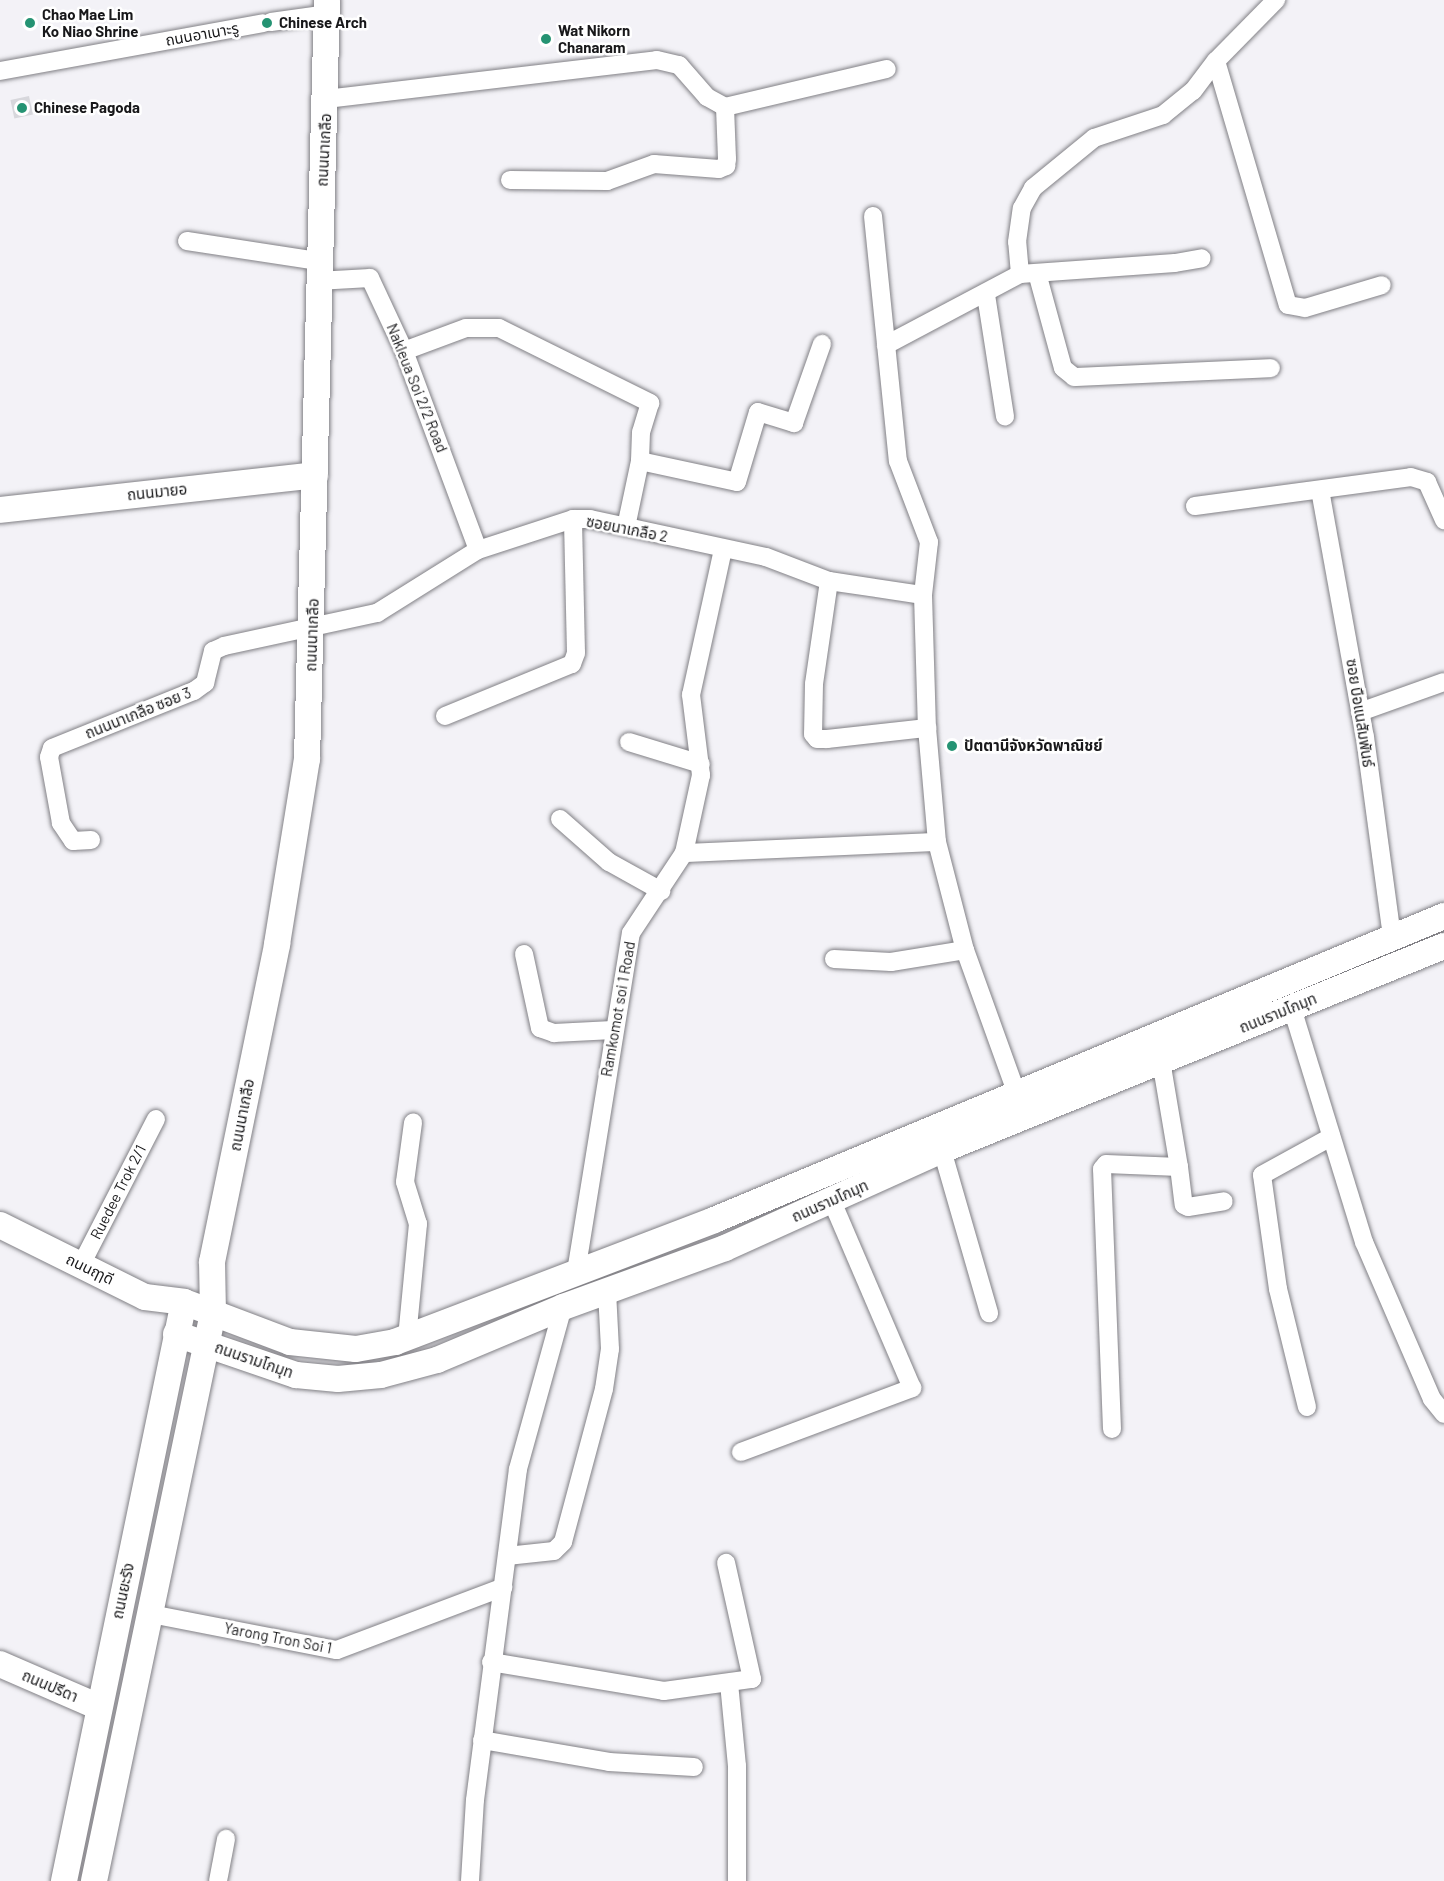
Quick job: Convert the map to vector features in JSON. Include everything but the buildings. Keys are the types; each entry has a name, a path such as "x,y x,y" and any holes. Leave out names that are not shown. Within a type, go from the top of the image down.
{"main road":[{"name":"ถนนนาเกลือ","path":"213,1313 212,1262 277,944 307,759 313,628 318,271 328,7"},
{"name":"ถนนมายอ","path":"0,510 315,475"},
{"name":"ถนนรามโกมุท","path":"213,1313 290,1342 356,1349 407,1338 714,1220 1016,1092 1444,916"},
{"name":"ถนนรามโกมุท","path":"176,1334 296,1375 338,1379 381,1375 436,1360 563,1307 724,1248 942,1150 1444,946"},
{"name":"ถนนฤๅดี","path":"0,1225 146,1296 184,1302 213,1313"},
{"name":"ถนนนาเกลือ","path":"184,1302 212,1262"},
{"name":"ถนนยะรัง","path":"64,1881 184,1302"},
{"name":"ถนนยะรัง","path":"94,1881 151,1614 204,1344 213,1313"},
{"name":"ถนนปรีดา","path":"0,1665 99,1707"}],"street":[{"path":"1271,368 1067,375 1017,242 1022,208 1034,188 1094,138 1163,115 1193,91 1216,62 1276,0"},
{"name":"ถนนอาเนาะรู","path":"0,71 267,23 328,7"},
{"path":"326,99 657,60 679,65 707,97 725,107 886,69"},
{"path":"1216,62 1288,305 1305,308 1382,285"},
{"path":"510,180 607,181 654,164 719,169 726,165 727,159 725,107"},
{"path":"873,216 898,461 929,542 923,595 927,728 937,842 966,950 1016,1092"},
{"path":"187,241 318,271"},
{"path":"886,345 1028,273 1175,263 1202,258"},
{"name":"Nakleua Soi 2/2 Road","path":"318,271 370,278 404,351 478,550"},
{"path":"986,295 1005,417"},
{"path":"404,351 466,328 499,328 650,403 641,432 640,461 626,527"},
{"path":"640,461 737,482 758,412 794,423 822,344"},
{"path":"1195,506 1422,478 1444,520"},
{"name":"ซอย บือแนสัมพันธ์","path":"1320,490 1360,712 1392,937"},
{"path":"445,716 572,664 576,653 573,519"},
{"name":"ซอยนาเกลือ 2","path":"313,628 377,613 478,550 573,519 590,519 766,557 829,581 923,595"},
{"name":"Ramkomot soi 1 Road","path":"576,1272 631,933 661,891 684,853 701,764 691,695 723,549"},
{"path":"829,581 814,684 813,734 817,739 827,739 927,728"},
{"name":"ถนนนาเกลือ ซอย 3","path":"91,840 73,841 61,823 50,757 52,748 194,691 205,683 213,651 224,646 313,628"},
{"path":"1360,712 1444,682"},
{"path":"629,742 701,764"},
{"path":"560,819 609,862 661,891"},
{"path":"684,853 937,842"},
{"path":"834,959 891,962 966,950"},
{"path":"524,954 540,1028 554,1033 614,1030"},
{"path":"1292,1008 1364,1242 1432,1399 1444,1414"},
{"path":"1161,1061 1184,1205 1188,1207 1224,1201"},
{"name":"Ruedee Trok 2/1","path":"81,1265 156,1119"},
{"path":"407,1338 418,1224 405,1182 412,1123"},
{"path":"1307,1407 1278,1289 1262,1175 1332,1137"},
{"path":"942,1150 989,1313"},
{"path":"1112,1429 1102,1169 1106,1164 1179,1167"},
{"path":"741,1452 912,1388 832,1201"},
{"path":"507,1556 554,1551 563,1542 604,1389 610,1350 607,1291"},
{"path":"470,1881 491,1662 504,1587 518,1469 563,1307"},
{"path":"491,1662 664,1691 752,1678 726,1563"},
{"name":"Yarong Tron Soi 1","path":"151,1614 337,1650 504,1587"},
{"path":"729,1683 737,1766 737,1881"},
{"path":"482,1740 609,1762 694,1767"},
{"path":"218,1881 226,1839"}],"place":[{"name":"Chao Mae Lim Ko Niao Shrine","path":"30,23"},
{"name":"Chinese Arch","path":"267,23"},
{"name":"Wat Nikorn Chanaram","path":"546,39"},
{"name":"Chinese Pagoda","path":"22,108"},
{"name":"ปัตตานีจังหวัดพาณิชย์","path":"952,746"}]}
